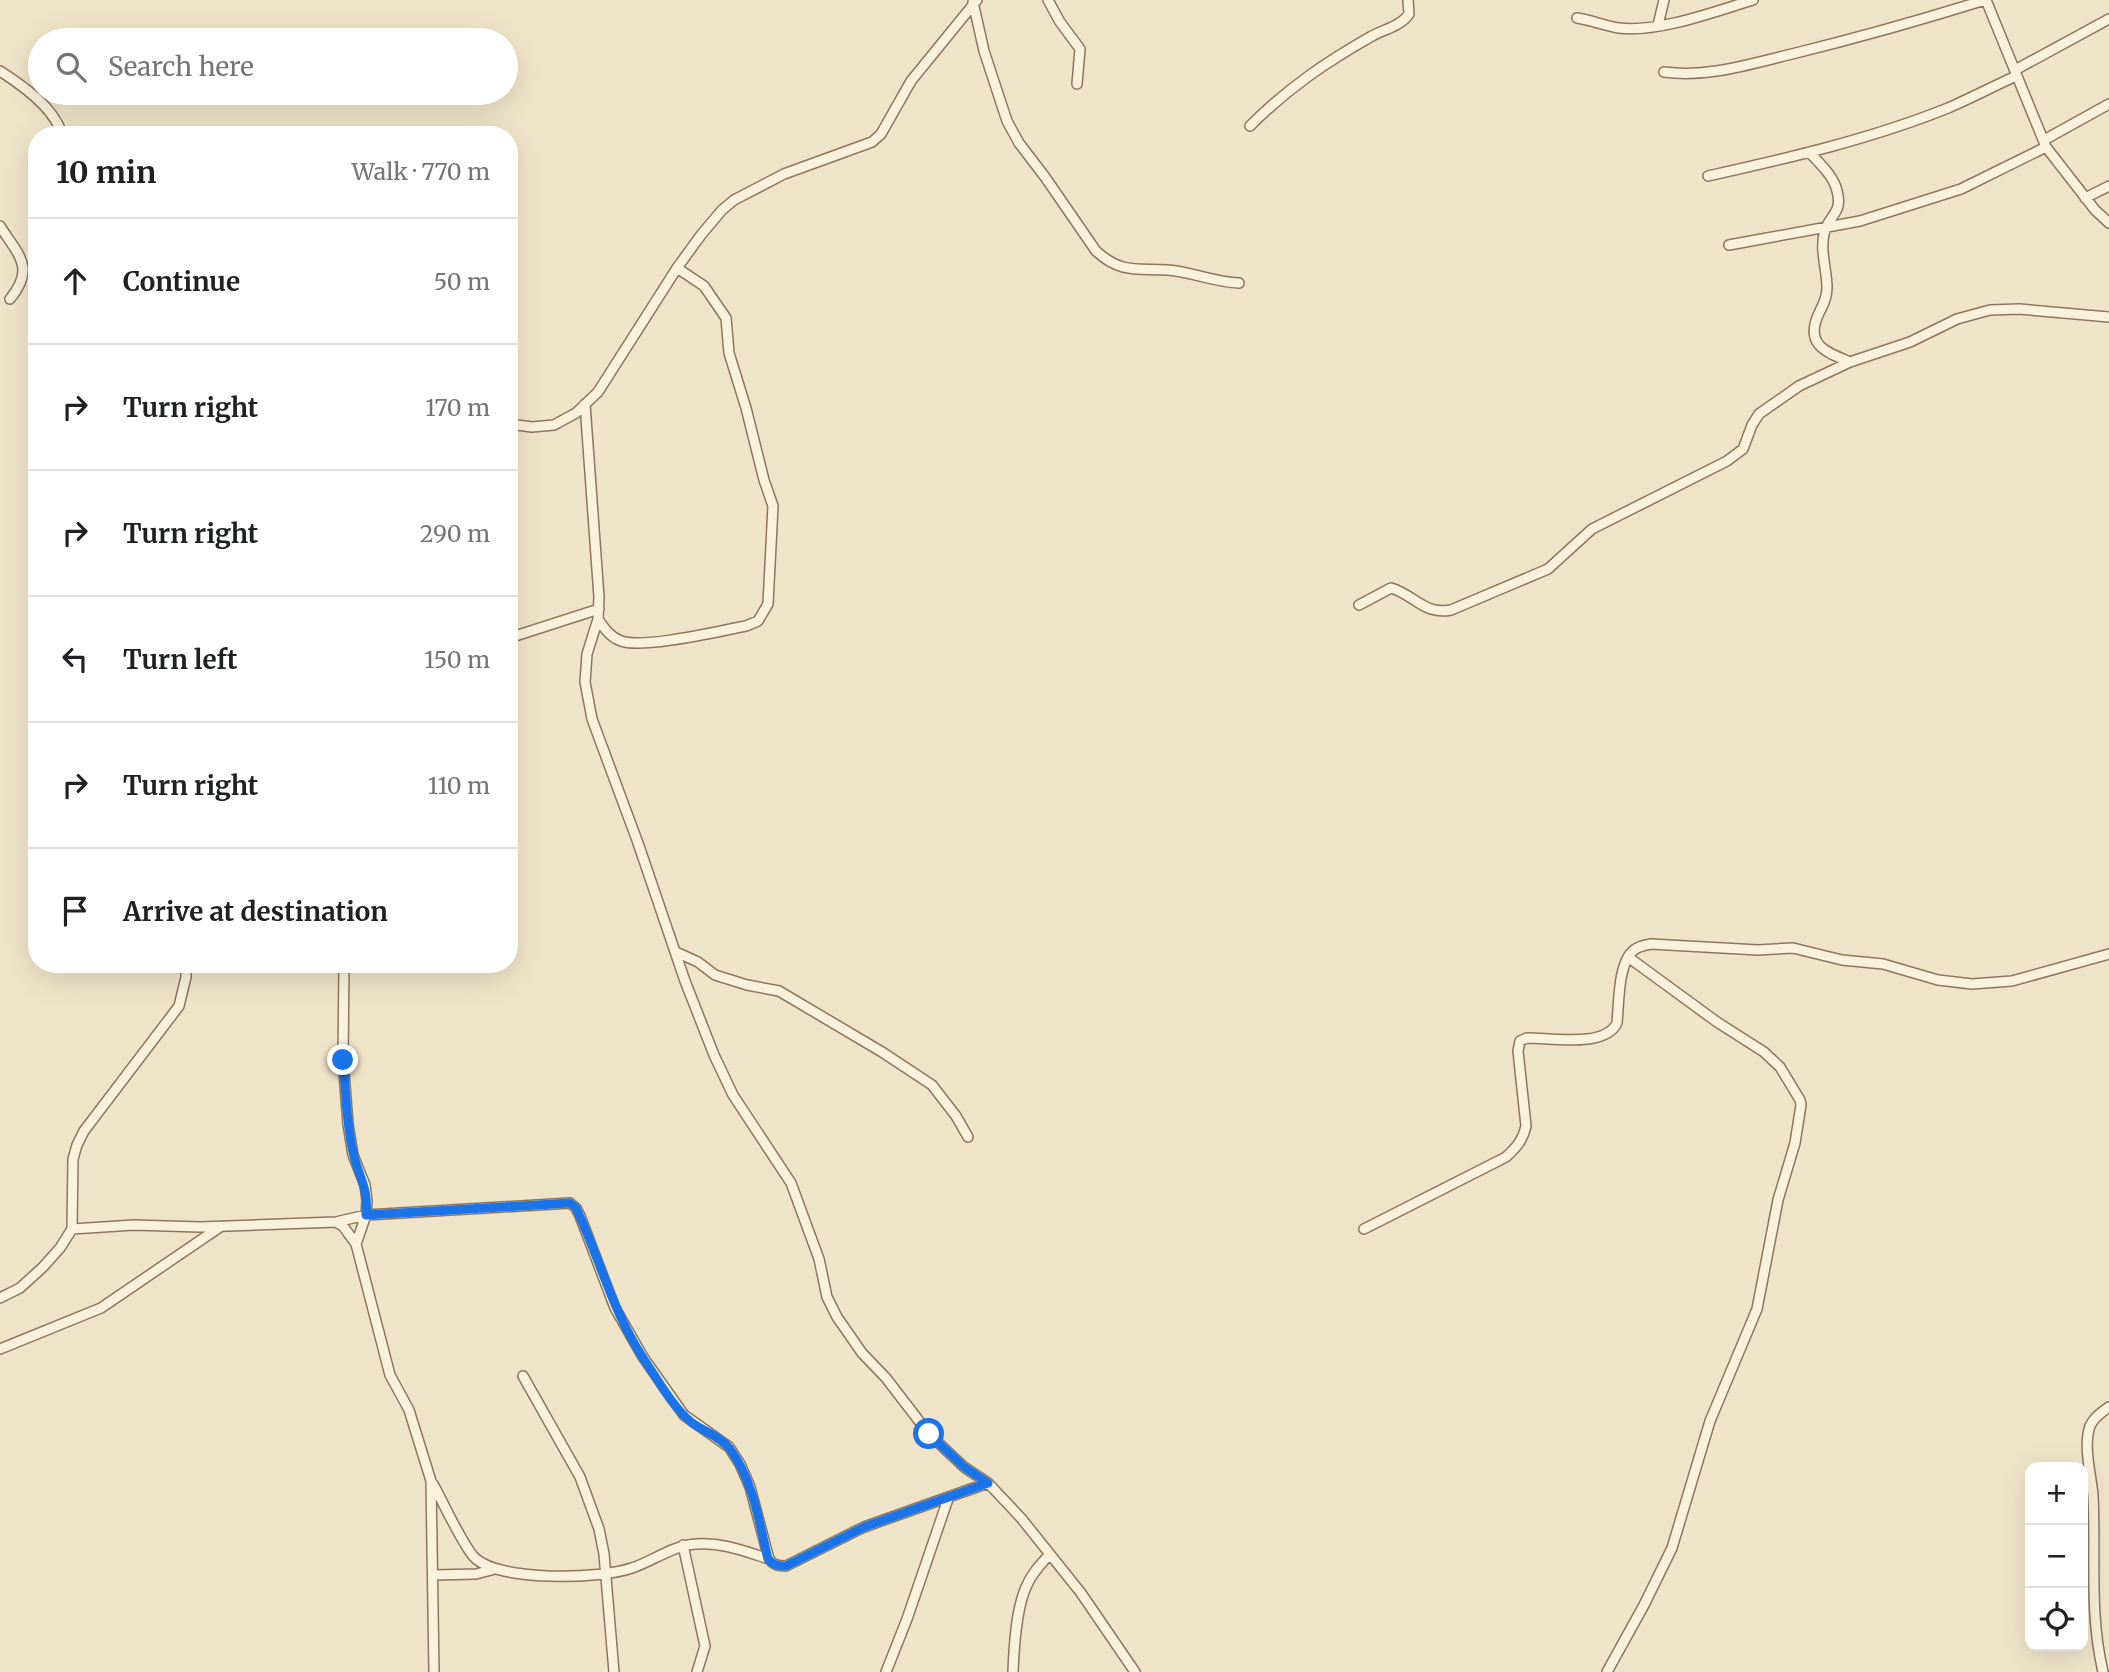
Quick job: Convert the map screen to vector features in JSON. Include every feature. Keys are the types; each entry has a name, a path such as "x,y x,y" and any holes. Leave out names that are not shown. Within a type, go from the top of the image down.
{"street":[{"path":"1048,0 1080,49 1077,84"},
{"path":"1250,126 1269,106 1318,67 1402,22 1409,14 1408,0"},
{"path":"1658,25 1664,0"},
{"path":"1577,18 1595,20 1619,28 1658,25 1753,0"},
{"path":"1664,72 1705,74 1743,66 1877,33 1985,0 2045,144 2085,198 2109,223"},
{"path":"518,425 554,425 576,413 598,392 677,268 701,235 734,200 784,174 868,145 877,138 905,89 975,1"},
{"path":"975,1 984,51 1007,121 1019,143 1096,251 1106,260 1124,268 1139,271 1168,270 1238,283"},
{"path":"1709,176 1809,152 1948,108 2016,73 2109,19"},
{"path":"0,71 28,92"},
{"path":"1729,245 1860,221 1952,192 2007,168 2109,104"},
{"path":"41,105 57,126"},
{"path":"1809,152 1824,168 1837,189 1838,205 1835,216 1826,227 1822,260 1827,295 1815,323 1816,340 1826,353 1850,362"},
{"path":"2085,198 2109,186"},
{"path":"0,226 22,258 24,268 24,277 10,299"},
{"path":"598,614 604,628 618,639 629,643 746,626 758,621 768,604 773,506 729,353 726,318 704,286 677,268"},
{"path":"1359,605 1391,588 1438,613 1548,569 1592,529 1727,461 1743,449 1759,414 1799,386 1850,362 1910,342 1957,319 1990,310 2043,310 2109,317"},
{"path":"585,404 598,614 587,654 585,682 592,719 714,1055 733,1095 791,1183 819,1259 827,1297 837,1317 862,1353 886,1378 929,1434 964,1467 1002,1496 1081,1593 1135,1672"},
{"path":"518,636 598,614"},
{"path":"1364,1229 1506,1157 1516,1147 1526,1126 1518,1051 1520,1041 1527,1038 1596,1038 1614,1030 1620,986 1628,957 1639,946 1651,944 1758,950 1793,948 1842,960 1883,964 1947,982 1991,984 2109,954"},
{"path":"676,952 698,962 715,975 747,985 779,990 882,1052 932,1085 968,1137"},
{"path":"1607,1672 1672,1548 1710,1421 1756,1309 1778,1200 1795,1143 1801,1105 1780,1067 1764,1052 1628,957"},
{"path":"0,1298 20,1288 43,1267 72,1229 74,1159 77,1145 84,1131 179,1006 186,973"},
{"path":"344,973 343,1060 348,1124 353,1155 365,1185 367,1201 366,1215 356,1244"},
{"path":"72,1229 134,1225 221,1226 336,1222 366,1215 570,1203 576,1208 615,1308 643,1357 684,1415 693,1424 712,1433 729,1447 740,1464 750,1487 768,1559"},
{"path":"336,1222 343,1226 356,1244 390,1375 409,1409 431,1481 475,1558 495,1569 518,1574 605,1574 656,1559 683,1545 719,1544 768,1559 777,1566 786,1566 864,1527 988,1483"},
{"path":"0,1349 101,1308 221,1226"},
{"path":"523,1376 585,1489 599,1528 614,1672"},
{"path":"2103,1672 2093,1609 2093,1497 2088,1439 2091,1425 2097,1416 2109,1407"},
{"path":"431,1481 434,1672"},
{"path":"886,1672 948,1499"},
{"path":"683,1545 705,1646 697,1672"},
{"path":"1013,1672 1026,1587 1033,1573 1050,1554"},
{"path":"434,1575 476,1574 495,1569"}],"route":[{"path":"343,1060 348,1124 353,1155 365,1185 366,1215 570,1203 576,1208 615,1308 643,1357 684,1415 693,1424 712,1433 729,1447 740,1464 750,1487 768,1559 772,1563 786,1566 864,1527 988,1483 964,1467 929,1434"}]}
